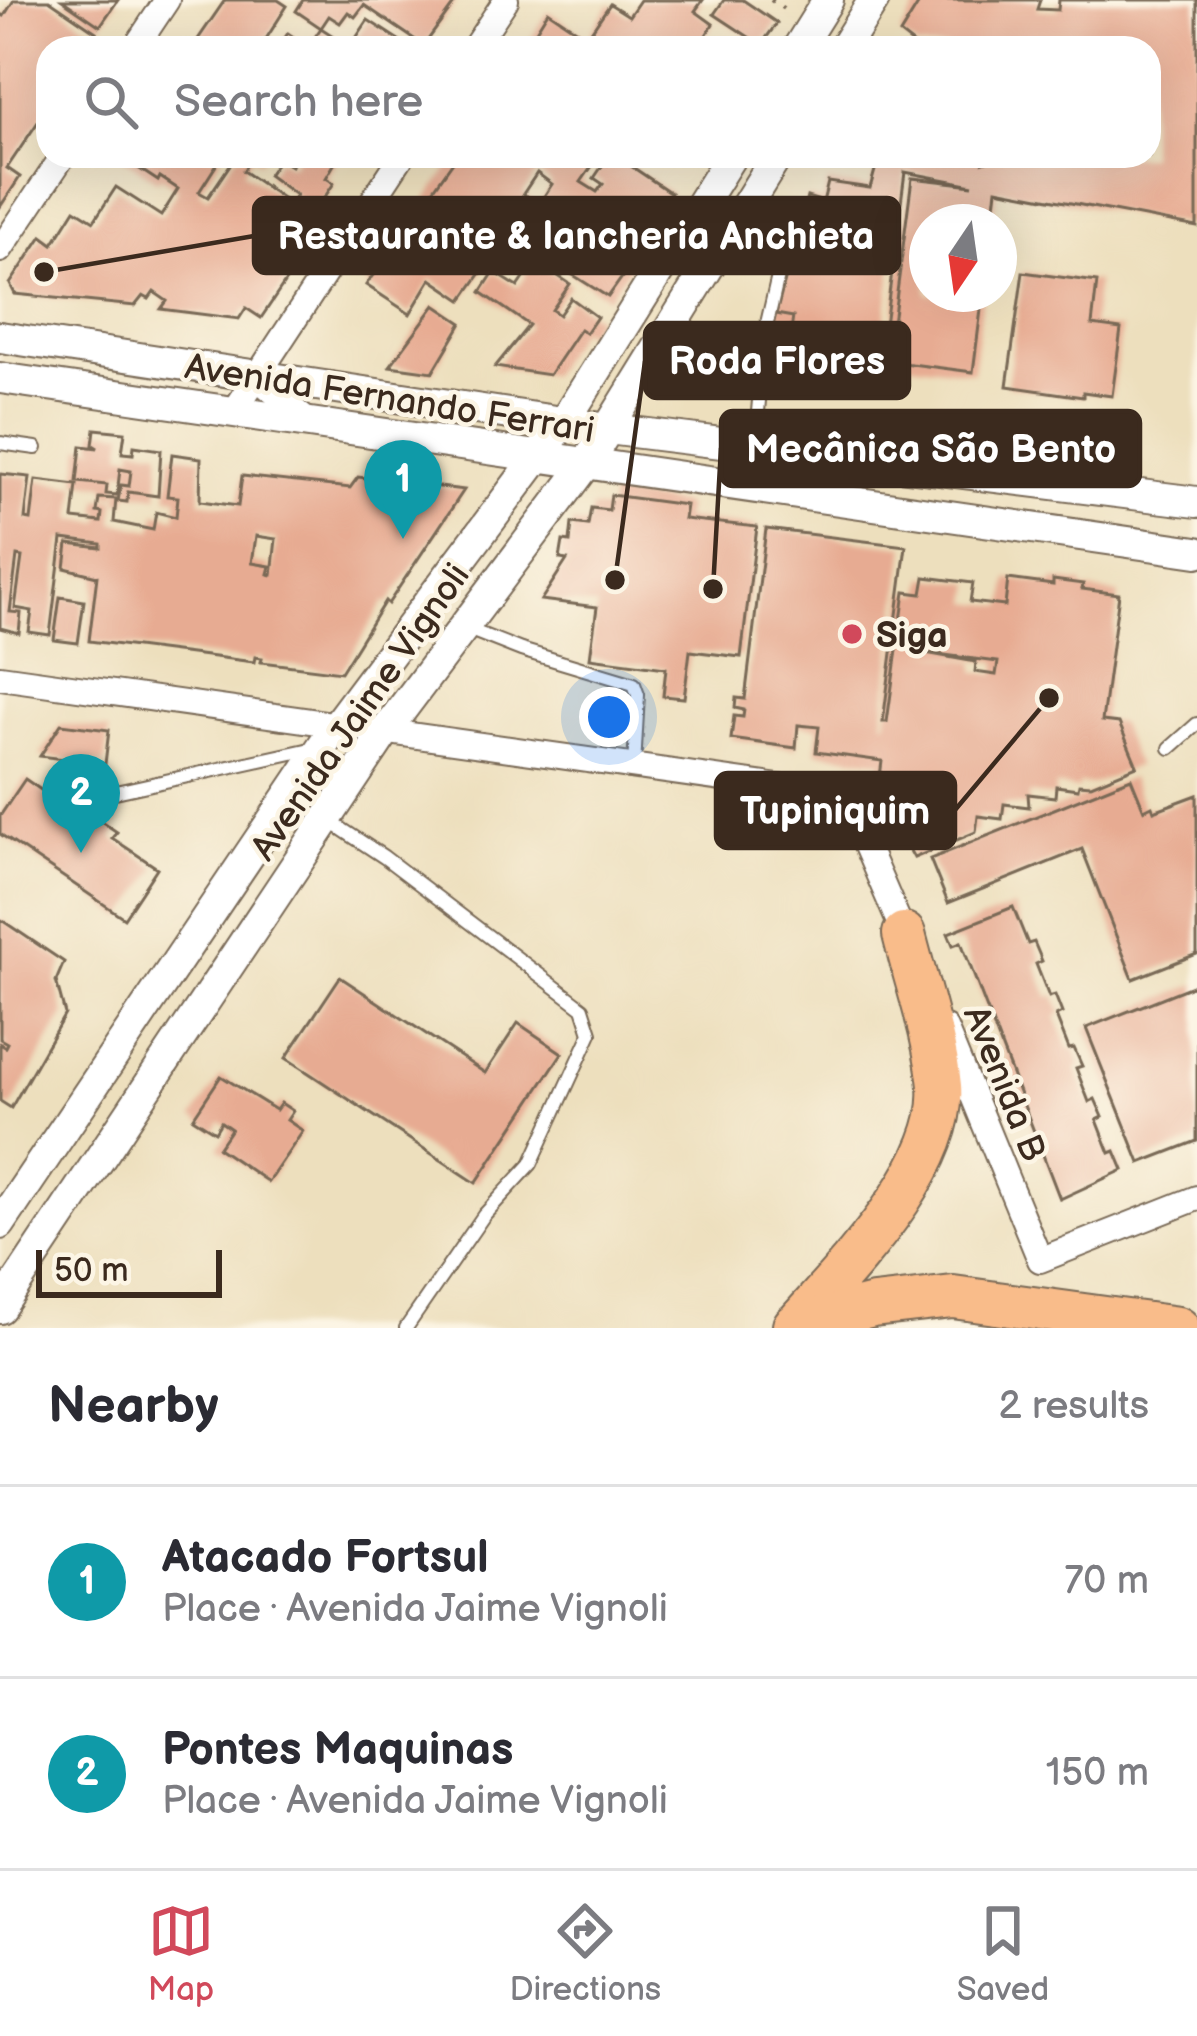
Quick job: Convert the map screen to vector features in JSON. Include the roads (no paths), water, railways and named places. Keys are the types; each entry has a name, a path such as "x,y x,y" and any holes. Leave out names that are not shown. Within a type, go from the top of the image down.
{"highway":[{"path":"794,1326 904,1195 935,1130 940,1088 904,934"},
{"path":"794,1326 873,1306 953,1297 1178,1328"}],"street":[{"path":"143,36 167,0"},
{"path":"482,36 506,0"},
{"path":"806,36 828,0"},
{"path":"852,36 874,0"},
{"path":"0,250 55,168"},
{"path":"233,413 394,168"},
{"name":"Avenida Jaime Vignoli","path":"0,1224 329,736 564,422 723,168"},
{"name":"Avenida Jaime Vignoli","path":"0,1308 384,733 585,466 770,168"},
{"name":"Avenida Fernando Ferrari","path":"0,337 564,422 1197,502"},
{"path":"255,376 309,424 321,426"},
{"name":"Avenida Fernando Ferrari","path":"0,378 1197,552"},
{"path":"1088,538 1095,489"},
{"name":"Avenida B","path":"0,677 329,736 384,733 793,788 860,832 1040,1260 1197,1198"}],"lane":[{"path":"754,447 765,332 791,220"},
{"path":"0,443 36,448"},
{"path":"464,627 521,650 634,684 638,695 634,766"},
{"path":"1171,748 1197,724"},
{"path":"111,793 329,736"},
{"path":"326,819 384,857 583,1008 590,1020 591,1033 531,1164 484,1215 406,1328"}],"place":[{"name":"Restaurante & lancheria Anchieta","path":"44,272"},
{"name":"Atacado Fortsul","path":"403,539"},
{"name":"Roda Flores","path":"615,580"},
{"name":"Mecânica São Bento","path":"713,589"},
{"name":"Siga","path":"852,634"},
{"name":"Tupiniquim","path":"1049,698"},
{"name":"Pontes Maquinas","path":"81,853"}]}
